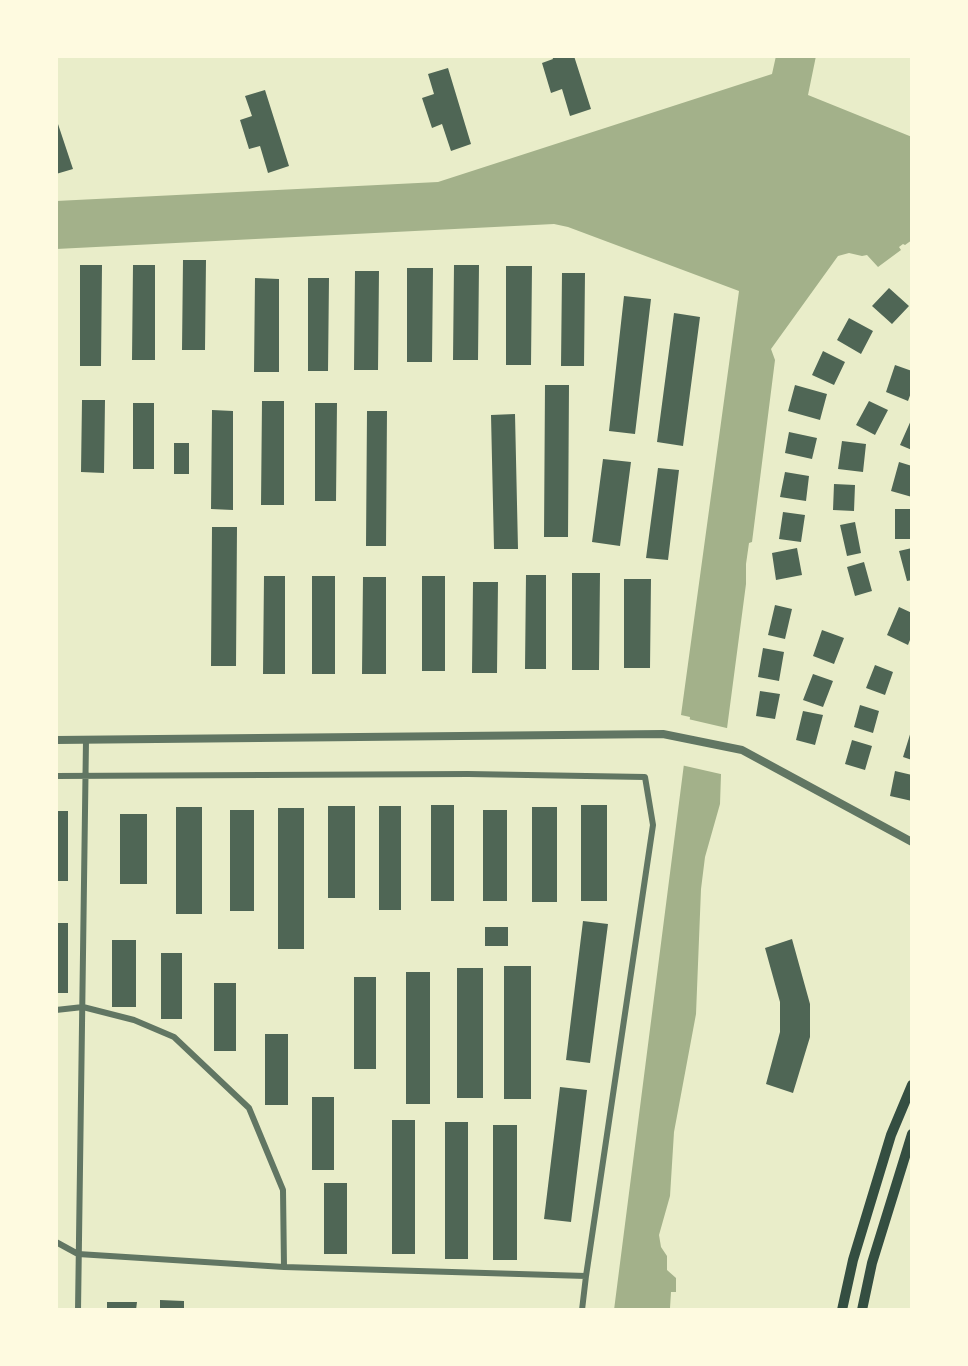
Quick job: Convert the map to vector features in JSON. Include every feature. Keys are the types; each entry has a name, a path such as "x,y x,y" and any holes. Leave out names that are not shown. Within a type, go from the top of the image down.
{"main road":[{"path":"842,1310 853,1260 891,1135 912,1084"},
{"path":"862,1310 872,1263 912,1134"}],"street":[{"path":"56,740 663,734 743,750 912,842"},
{"path":"78,1310 86,740"},
{"path":"56,776 468,774 645,777 653,825 582,1310"},
{"path":"56,1010 83,1007 134,1020 174,1037 249,1108 283,1190 284,1268"},
{"path":"56,1242 78,1254 284,1268 586,1276"}],"shaded area":[{"path":"776,56 816,56 808,95 912,137 912,240 899,247 901,250 878,267 867,255 849,253 838,256 771,349 775,360 752,542 749,543 746,564 746,584 721,774 720,804 705,857 701,889 696,1014 674,1132 670,1196 659,1235 661,1247 667,1256 667,1270 676,1278 676,1292 671,1292 672,1310 614,1310 690,717 681,715 739,291 554,224 56,249 56,201 438,182 772,74"}],"pier":[{"path":"688,719 731,729 725,775 681,765"}],"building":[{"path":"552,56 574,56 591,109 570,116 562,89 551,93 542,63 553,59"},
{"path":"448,68 471,144 451,151 442,124 432,128 422,98 434,94 428,74"},
{"path":"265,90 289,166 268,173 260,146 249,149 240,120 252,116 245,96"},
{"path":"56,118 73,169 56,174"},
{"path":"183,260 206,260 205,350 182,350"},
{"path":"80,265 102,265 101,366 80,366"},
{"path":"133,265 155,265 155,360 132,360"},
{"path":"454,265 479,265 478,360 453,360"},
{"path":"506,266 532,266 531,365 506,365"},
{"path":"407,268 433,268 432,362 407,362"},
{"path":"355,271 379,271 378,370 354,370"},
{"path":"562,273 585,273 584,366 561,366"},
{"path":"255,278 279,279 279,372 254,372"},
{"path":"308,278 329,278 328,371 308,371"},
{"path":"889,288 909,306 892,324 872,306"},
{"path":"624,296 651,299 635,434 609,431"},
{"path":"674,313 700,317 683,446 657,442"},
{"path":"849,318 873,331 861,354 837,340"},
{"path":"823,351 845,362 834,385 812,375"},
{"path":"895,365 912,371 912,390 908,401 886,392"},
{"path":"545,385 569,385 568,537 544,537"},
{"path":"795,385 827,394 820,420 788,411"},
{"path":"82,400 105,400 104,473 81,472"},
{"path":"262,401 284,401 284,505 261,505"},
{"path":"869,401 888,410 875,435 856,425"},
{"path":"133,403 154,403 154,469 133,469"},
{"path":"315,403 337,403 336,501 315,501"},
{"path":"212,410 233,411 233,510 211,509"},
{"path":"367,411 387,411 386,546 366,546"},
{"path":"515,414 518,549 494,549 491,415"},
{"path":"912,418 912,450 900,445"},
{"path":"789,432 817,438 812,459 785,453"},
{"path":"842,441 866,444 863,472 838,469"},
{"path":"174,443 189,443 189,474 174,474"},
{"path":"603,459 631,462 620,546 592,542"},
{"path":"899,462 912,466 912,497 891,491"},
{"path":"658,468 679,470 668,560 646,558"},
{"path":"785,472 809,476 806,501 780,497"},
{"path":"834,484 855,485 854,511 833,510"},
{"path":"895,509 912,509 912,539 895,539"},
{"path":"783,512 805,515 801,542 779,539"},
{"path":"855,522 861,553 847,556 840,525"},
{"path":"212,527 237,527 236,666 211,666"},
{"path":"797,548 802,575 776,580 772,553"},
{"path":"912,548 912,580 907,581 899,551"},
{"path":"864,562 872,591 855,596 847,567"},
{"path":"572,573 600,573 599,670 572,670"},
{"path":"526,575 546,575 546,669 525,669"},
{"path":"264,576 285,576 285,674 263,674"},
{"path":"312,576 335,576 335,674 312,674"},
{"path":"422,576 445,576 445,671 422,671"},
{"path":"363,577 386,577 386,674 362,674"},
{"path":"624,579 651,579 650,668 624,668"},
{"path":"473,582 498,582 497,673 472,673"},
{"path":"775,605 792,609 785,639 768,635"},
{"path":"899,607 912,613 912,635 908,645 887,635"},
{"path":"822,630 844,638 834,664 813,656"},
{"path":"763,648 784,652 779,681 758,677"},
{"path":"875,665 893,672 885,695 866,688"},
{"path":"813,674 833,681 823,707 803,700"},
{"path":"760,691 780,694 775,719 756,716"},
{"path":"860,705 879,711 873,733 854,727"},
{"path":"803,711 823,715 815,745 796,740"},
{"path":"912,728 912,760 903,757"},
{"path":"852,740 872,746 865,770 845,764"},
{"path":"895,771 912,775 912,801 890,796"},
{"path":"431,805 454,805 454,901 431,901"},
{"path":"581,805 607,805 607,901 581,901"},
{"path":"328,806 355,806 355,898 328,898"},
{"path":"379,806 401,806 401,910 379,910"},
{"path":"176,807 202,807 202,914 176,914"},
{"path":"532,807 557,807 557,902 532,902"},
{"path":"278,808 304,808 304,949 278,949"},
{"path":"230,810 254,810 254,911 230,911"},
{"path":"483,810 507,810 507,901 483,901"},
{"path":"56,811 68,811 68,881 56,881"},
{"path":"120,814 147,814 147,884 120,884"},
{"path":"583,921 608,924 590,1063 566,1060"},
{"path":"56,923 68,923 68,993 56,993"},
{"path":"485,927 508,927 508,946 485,946"},
{"path":"792,939 810,1004 810,1037 793,1093 766,1084 780,1032 780,1002 765,948"},
{"path":"112,940 136,940 136,1007 112,1007"},
{"path":"161,953 182,953 182,1019 161,1019"},
{"path":"504,966 531,966 531,1099 504,1099"},
{"path":"457,968 483,968 483,1098 457,1098"},
{"path":"406,972 430,972 430,1104 406,1104"},
{"path":"354,977 376,977 376,1069 354,1069"},
{"path":"214,983 236,983 236,1051 214,1051"},
{"path":"265,1034 288,1034 288,1105 265,1105"},
{"path":"560,1087 587,1090 571,1222 544,1219"},
{"path":"312,1097 334,1097 334,1170 312,1170"},
{"path":"392,1120 415,1120 415,1254 392,1254"},
{"path":"445,1122 468,1122 468,1259 445,1259"},
{"path":"493,1125 517,1125 517,1260 493,1260"},
{"path":"324,1183 347,1183 347,1254 324,1254"},
{"path":"160,1300 184,1301 184,1310 160,1310"},
{"path":"107,1302 137,1302 136,1310 107,1310"}]}
